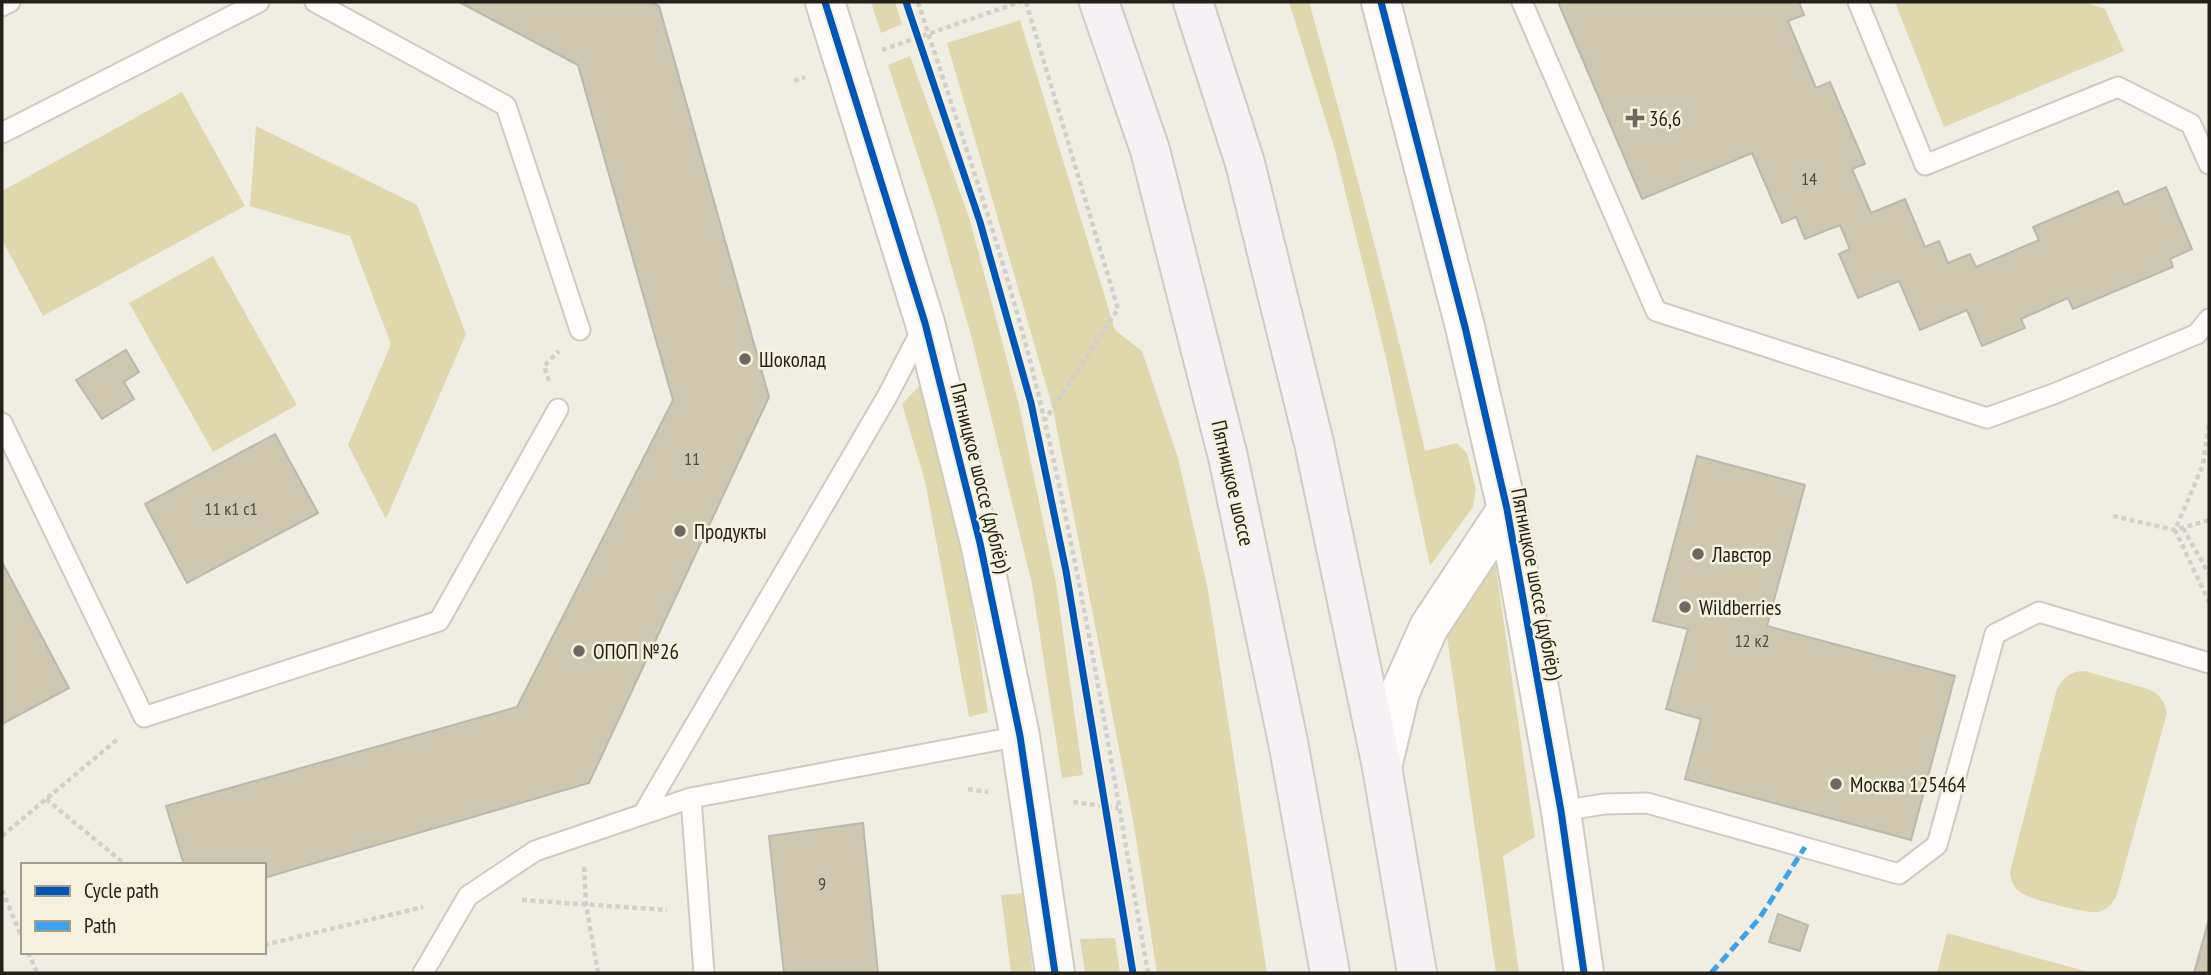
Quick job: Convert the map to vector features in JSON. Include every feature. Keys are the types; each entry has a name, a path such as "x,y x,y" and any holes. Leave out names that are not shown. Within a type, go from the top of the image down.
{"main road":[{"name":"Пятницкое шоссе","path":"1099,2 1150,150 1228,457 1288,742 1330,973"},
{"path":"1193,2 1245,163 1314,443 1382,767 1417,973"}],"street":[{"name":"Пятницкое шоссе (дублёр)","path":"825,2 925,323 980,543 1020,736 1055,973"},
{"name":"Пятницкое шоссе (дублёр)","path":"1381,2 1465,327 1507,509 1561,811 1584,973"},
{"path":"1382,767 1400,692 1429,627 1507,509"}],"lane":[{"path":"2,6 10,2"},
{"path":"2,134 259,2"},
{"path":"314,2 506,106 580,330"},
{"path":"1522,2 1657,311 1987,418 2056,393 2197,334 2209,319"},
{"path":"1858,2 1925,165 2118,87 2191,124 2209,164"},
{"path":"643,814 888,395 925,323"},
{"path":"2,423 144,717 439,621 558,409"},
{"path":"1561,811 1604,804 1647,803 1899,874 1937,845 1995,634 2039,612 2209,663"},
{"path":"424,973 468,896 535,851 691,798 1020,736"},
{"path":"691,798 704,973"}],"path":[{"path":"918,2 992,229 1044,421 1077,571 1147,973"},
{"path":"877,52 1020,2"},
{"path":"1026,2 1118,309 1044,421"},
{"path":"914,26 923,51"},
{"path":"558,409 544,366 580,330"},
{"path":"2209,425 2203,465 2175,530 2209,602"},
{"path":"2113,516 2175,530 2209,520"},
{"path":"2183,528 2209,574"},
{"path":"2,836 144,717"},
{"path":"1103,793 1107,819"},
{"path":"46,799 124,863"},
{"path":"1068,802 1118,808"},
{"path":"582,835 586,904 598,973"},
{"path":"2,890 21,935"},
{"path":"266,945 468,896 699,912"},
{"path":"29,954 37,973"}],"shaded area":[{"path":"871,2 895,2 902,24 881,33"},
{"path":"1289,2 1309,2 1370,226 1425,451 1457,443 1467,453 1476,489 1473,507 1430,566 1386,358 1335,150"},
{"path":"1895,2 2084,2 2105,9 2124,51 1944,127"},
{"path":"1020,20 1115,330 1142,351 1178,458 1208,590 1267,973 1157,973 1134,826 1053,409 947,43"},
{"path":"910,56 969,217 1019,405 1056,583 1083,775 1062,778 1032,584 972,339 935,208 888,65"},
{"path":"182,92 245,206 43,316 2,240 2,191"},
{"path":"256,126 417,205 466,334 386,519 348,445 391,344 350,236 250,206"},
{"path":"213,256 297,405 213,452 129,303"},
{"path":"925,380 966,568 988,712 969,717 925,481 902,404"},
{"path":"1495,561 1535,837 1503,856 1519,973 1496,973 1447,637"},
{"path":"2085,671 2152,691 2163,701 2167,713 2117,894 2110,906 2098,912 2060,906 2023,894 2017,890 2010,872 2056,692 2067,676"},
{"path":"1023,893 1033,973 1011,973 1001,895"},
{"path":"1947,933 2092,973 1937,973"},
{"path":"1115,938 1120,973 1085,973 1080,939"}],"building":[{"path":"459,2 651,2 659,6 769,397 589,783 266,877 266,863 183,863 166,806 517,707 673,400 578,65"},
{"path":"1558,2 1799,2 1804,15 1788,21 1816,88 1830,82 1865,164 1852,169 1871,213 1905,199 1925,247 1939,241 1948,263 1970,254 1976,267 2039,240 2033,227 2118,191 2124,205 2166,187 2192,249 2170,259 2173,267 2073,309 2068,298 2021,319 2025,328 1982,346 1967,310 1920,330 1899,281 1858,298 1839,254 1850,249 1840,225 1805,239 1796,217 1782,223 1752,153 1642,199"},
{"path":"126,350 139,372 124,382 134,399 102,419 76,380"},
{"path":"275,434 318,513 187,583 145,504"},
{"path":"1697,456 1805,485 1767,626 1955,676 1911,840 1685,779 1701,719 1666,709 1688,629 1653,621"},
{"path":"2,562 69,688 2,724"},
{"path":"863,823 878,973 784,973 769,836"},
{"path":"1778,914 1808,925 1800,951 1769,942"},
{"path":"2209,919 2209,973 2194,973"}],"marked path":[{"path":"1711,973 1759,919 1805,847"}],"cycle path":[{"path":"825,2 925,323 980,543 1020,736 1055,973"},
{"path":"906,2 980,222 1031,403 1066,571 1133,973"},
{"path":"1381,2 1465,327 1507,509 1561,811 1584,973"}],"place":[{"name":"36,6","path":"1635,118"},
{"name":"Шоколад","path":"745,359"},
{"name":"Продукты","path":"680,531"},
{"name":"Лавстор","path":"1698,554"},
{"name":"Wildberries","path":"1685,607"},
{"name":"ОПОП №26","path":"579,651"},
{"name":"Москва 125464","path":"1836,784"}]}
